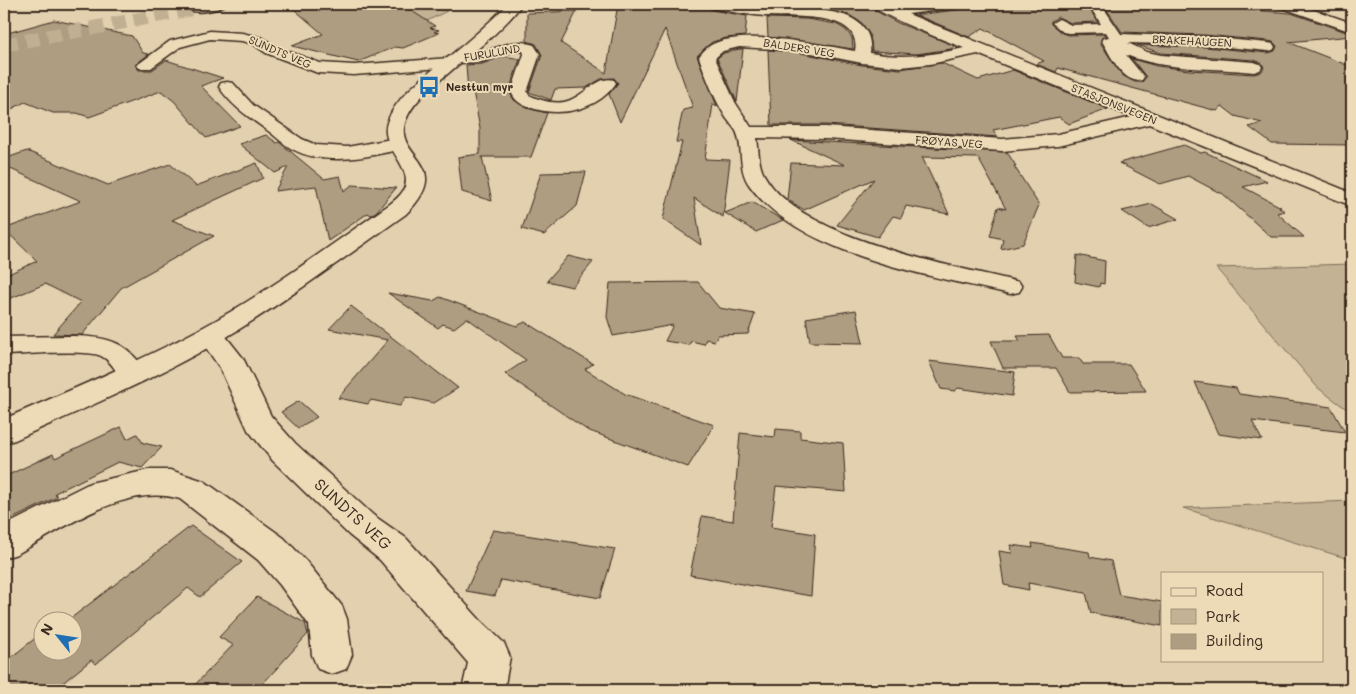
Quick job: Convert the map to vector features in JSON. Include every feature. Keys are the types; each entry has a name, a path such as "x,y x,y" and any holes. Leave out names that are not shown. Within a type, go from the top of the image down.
{"street":[{"path":"197,8 219,4"},
{"path":"4,432 133,374 210,335 271,297 398,209 411,195 416,185 414,174 397,144 396,122 425,85 516,4"},
{"path":"712,4 764,12 810,13 846,20 858,27 864,36 862,58"},
{"name":"STASJONSVEGEN","path":"877,4 979,50 1352,200"},
{"path":"892,12 953,4"},
{"name":"BRAKEHAUGEN","path":"1094,4 1114,28 1121,45 1126,48 1160,60 1254,67"},
{"path":"1285,4 1352,28"},
{"name":"BRAKEHAUGEN","path":"1059,23 1068,29 1114,28 1268,47"},
{"path":"1114,28 1109,40 1110,45 1136,77"},
{"name":"SUNDTS VEG","path":"145,65 175,44 210,35 227,35 258,41 271,50 318,68 354,70 454,60"},
{"name":"BALDERS VEG","path":"979,50 916,61 898,62 763,42 736,43 717,48 709,53 707,57 710,68 735,118 745,132 751,169 757,182 779,206 822,233 912,264 1010,287"},
{"name":"FURULUND","path":"454,60 482,56 511,47 522,46 529,48 532,54 520,92 522,98 550,109 570,107 599,91 608,83"},
{"path":"227,87 246,110 270,124 297,144 311,150 364,151 397,144"},
{"name":"FRØYAS VEG","path":"745,132 826,133 1002,145 1029,145 1076,138 1150,118"},
{"name":"SUNDTS VEG","path":"210,335 233,365 259,422 284,452 361,525 393,549 466,633 490,657 482,690"},
{"path":"4,346 91,345 109,349 117,355 133,374"},
{"path":"4,543 102,492 148,483 170,483 192,490 271,549 293,573 328,619 332,655"}],"green space":[{"path":"416,6 447,11 427,21 397,14"},
{"path":"1352,264 1352,413 1318,388 1216,268"},
{"path":"1352,499 1352,560 1183,508 1351,501"}],"building":[{"path":"288,4 401,4 435,26 430,28 439,30 434,32 439,33 403,48 395,47 358,62 292,46 323,34"},
{"path":"618,4 703,4 712,10 747,16 745,36 712,42 697,56 717,106 713,104 705,159 730,160 723,217 694,198 701,245 663,219 682,142 676,142 683,110 693,108 665,29 620,122 609,94 618,83 614,78 601,79 586,88 555,89 551,100 529,92 542,55 536,44 527,41 527,13 577,11 561,43 606,73"},
{"path":"767,4 856,5 876,11 898,23 955,46 951,49 917,54 872,51 870,35 862,23 849,15 816,8 767,6"},
{"path":"1004,4 1086,4 1098,22 1071,23 1058,17 1051,21 1051,24 1062,33 1068,35 1105,34 1106,36 1102,37 1100,42 1122,75 1135,82 1142,82 1146,77 1132,59 1157,66 1189,70 1254,74 1261,72 1264,68 1262,63 1254,60 1161,53 1137,45 1205,47 1268,53 1275,51 1277,46 1273,42 1268,41 1205,35 1122,32 1103,4 1139,4 1164,7 1164,4 1231,4 1238,9 1291,13 1352,34 1352,36 1288,42 1352,67 1352,145 1272,144 1249,127 1262,123 1235,116 1222,106 1217,111 1058,68 1056,72 1036,64 1044,61 983,28 969,37 916,15"},
{"path":"767,18 807,19 836,24 846,30 852,38 853,49 768,37"},
{"path":"54,20 132,36 143,53 149,54 135,65 139,70 152,70 166,60 223,78 201,86 240,126 206,138 174,101 161,91 89,117 77,113 53,113 25,102 4,113 4,34"},
{"path":"743,49 737,102 717,58 724,53"},
{"path":"768,50 796,52 862,65 900,69 942,63 978,80 1013,70 1108,109 1069,124 1059,117 993,130 998,137 826,125 771,125"},
{"path":"504,56 520,59 509,91 514,100 527,108 547,113 531,157 482,157 492,201 462,192 458,157 480,154 480,129 473,91 468,92 466,65 482,64"},
{"path":"266,135 277,143 279,142 324,179 340,176 344,191 352,185 396,188 377,211 371,215 368,213 328,241 316,186 275,191 288,167 275,173 239,144"},
{"path":"791,140 1007,152 1039,205 1023,244 1001,249 1003,239 990,236 998,207 1006,209 978,158 922,157 949,214 906,206 901,218 893,216 878,237 837,225 874,179 804,210 787,199 791,163 845,165"},
{"path":"1184,145 1201,153 1205,152 1267,181 1243,187 1281,207 1279,208 1285,211 1277,213 1304,237 1271,237 1222,193 1188,176 1160,184 1119,163"},
{"path":"27,151 108,185 170,164 196,186 257,163 263,178 172,220 214,236 121,288 82,335 53,334 81,302 45,284 4,301 4,276 37,261 4,229 81,201 4,166 4,159"},
{"path":"586,172 577,206 544,235 522,229 541,173"},
{"path":"752,202 783,220 756,232 725,213"},
{"path":"1152,204 1178,219 1148,228 1122,211"},
{"path":"1077,255 1105,261 1104,284 1100,283 1099,287 1075,282"},
{"path":"568,256 593,262 572,287 547,281"},
{"path":"698,282 719,308 755,314 748,334 718,335 715,341 706,339 704,344 691,341 689,345 665,341 673,325 613,336 607,317 610,283"},
{"path":"388,293 433,301 440,297 517,326 525,322 593,364 585,369 625,394 714,425 688,467 587,430 505,374 526,360 467,318 454,328 443,324 438,328"},
{"path":"351,306 458,388 434,403 406,397 400,406 371,400 368,404 338,398 388,340 329,329"},
{"path":"856,310 863,343 810,342 806,318"},
{"path":"1049,335 1062,358 1079,358 1083,364 1129,364 1146,391 1070,392 1056,368 1003,368 991,341 1020,341 1017,336"},
{"path":"929,361 1015,372 1012,396 958,388 955,391 941,389"},
{"path":"1195,382 1236,388 1239,394 1331,407 1345,432 1252,421 1262,440 1218,434"},
{"path":"299,401 317,417 298,428 281,412"},
{"path":"121,427 127,439 137,434 143,443 162,447 142,468 118,462 55,493 57,497 10,520 4,505 4,477 53,454 55,458"},
{"path":"776,429 800,431 800,438 843,443 846,492 776,486 771,527 815,534 811,596 690,575 702,516 733,521 740,433 775,437"},
{"path":"191,526 242,562 200,597 188,588 96,664 91,660 54,690 4,690 4,663 32,641 32,662 82,662 82,612 79,612"},
{"path":"493,530 615,549 600,598 501,580 495,596 466,591"},
{"path":"1032,543 1089,552 1090,557 1111,561 1119,595 1161,602 1161,626 1091,613 1086,593 1028,583 1029,590 1004,585 999,551 1012,553 1011,545 1033,548"},
{"path":"257,597 305,623 308,634 257,690 190,690 233,645 219,637"}],"tunnel":[{"path":"4,45 197,8"}],"place":[{"name":"Nesttun myr","path":"429,87"}]}
